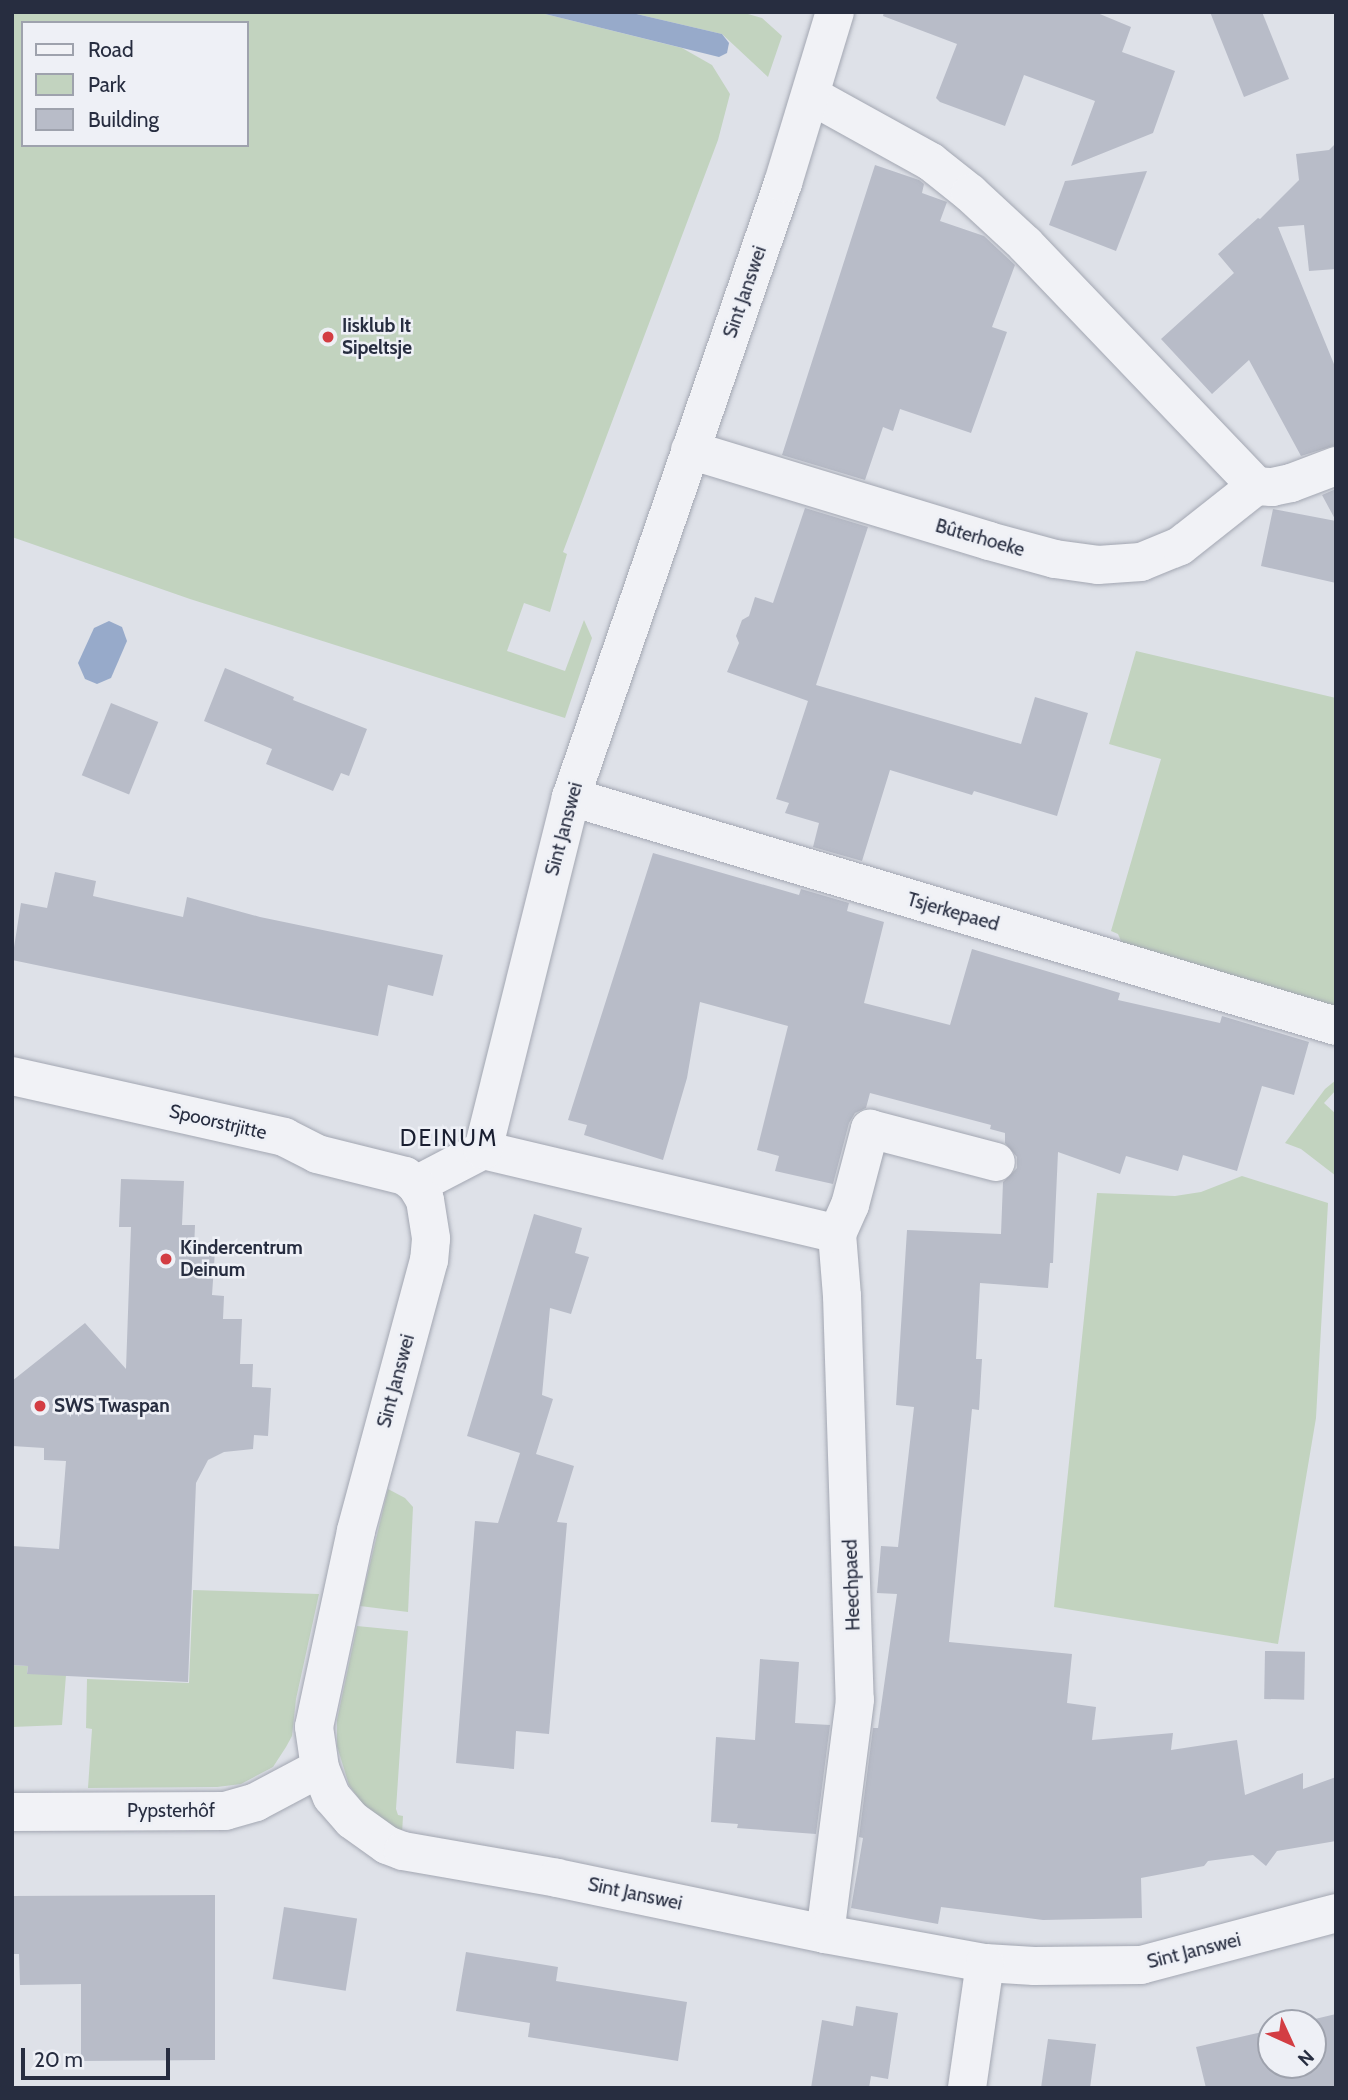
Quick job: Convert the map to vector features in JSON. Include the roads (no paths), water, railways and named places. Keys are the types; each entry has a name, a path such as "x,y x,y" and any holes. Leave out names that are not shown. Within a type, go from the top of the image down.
{"street":[{"name":"Sint Janswei","path":"483,1150 571,797 812,96 835,12"},
{"path":"812,96 931,162 970,193 1025,244 1256,486 1272,487 1291,483 1336,466"},
{"name":"Bûterhoeke","path":"690,450 989,541 1055,558 1098,565 1141,562 1180,546 1256,486"},
{"name":"Tsjerkepaed","path":"571,797 1336,1026"},
{"name":"Spoorstrjitte","path":"12,1076 284,1137 317,1154 405,1176 416,1185"},
{"name":"Heechpaed","path":"825,1934 855,1700 843,1310 837,1234 850,1205 870,1129 996,1162"},
{"path":"416,1185 483,1150 837,1234"},
{"name":"Sint Janswei","path":"416,1185 425,1200 429,1222 429,1260 356,1531 314,1727 320,1769 332,1797 352,1820 387,1845 403,1851 557,1878 825,1934 985,1963 1034,1966 1141,1965 1336,1913"},
{"name":"Pypsterhôf","path":"12,1812 225,1811 256,1802 320,1769"},
{"path":"967,2088 985,1963"}],"water":[{"path":"537,12 628,12 722,34 729,43 727,53 719,57"},
{"path":"109,621 122,627 127,641 111,678 97,684 85,679 78,663 94,628"}],"place":[{"name":"Iisklub It Sipeltsje","path":"328,337"},
{"name":"Kindercentrum Deinum","path":"166,1259"},
{"name":"SWS Twaspan","path":"40,1406"}],"district":[{"name":"DEINUM","path":"449,1138"}]}
